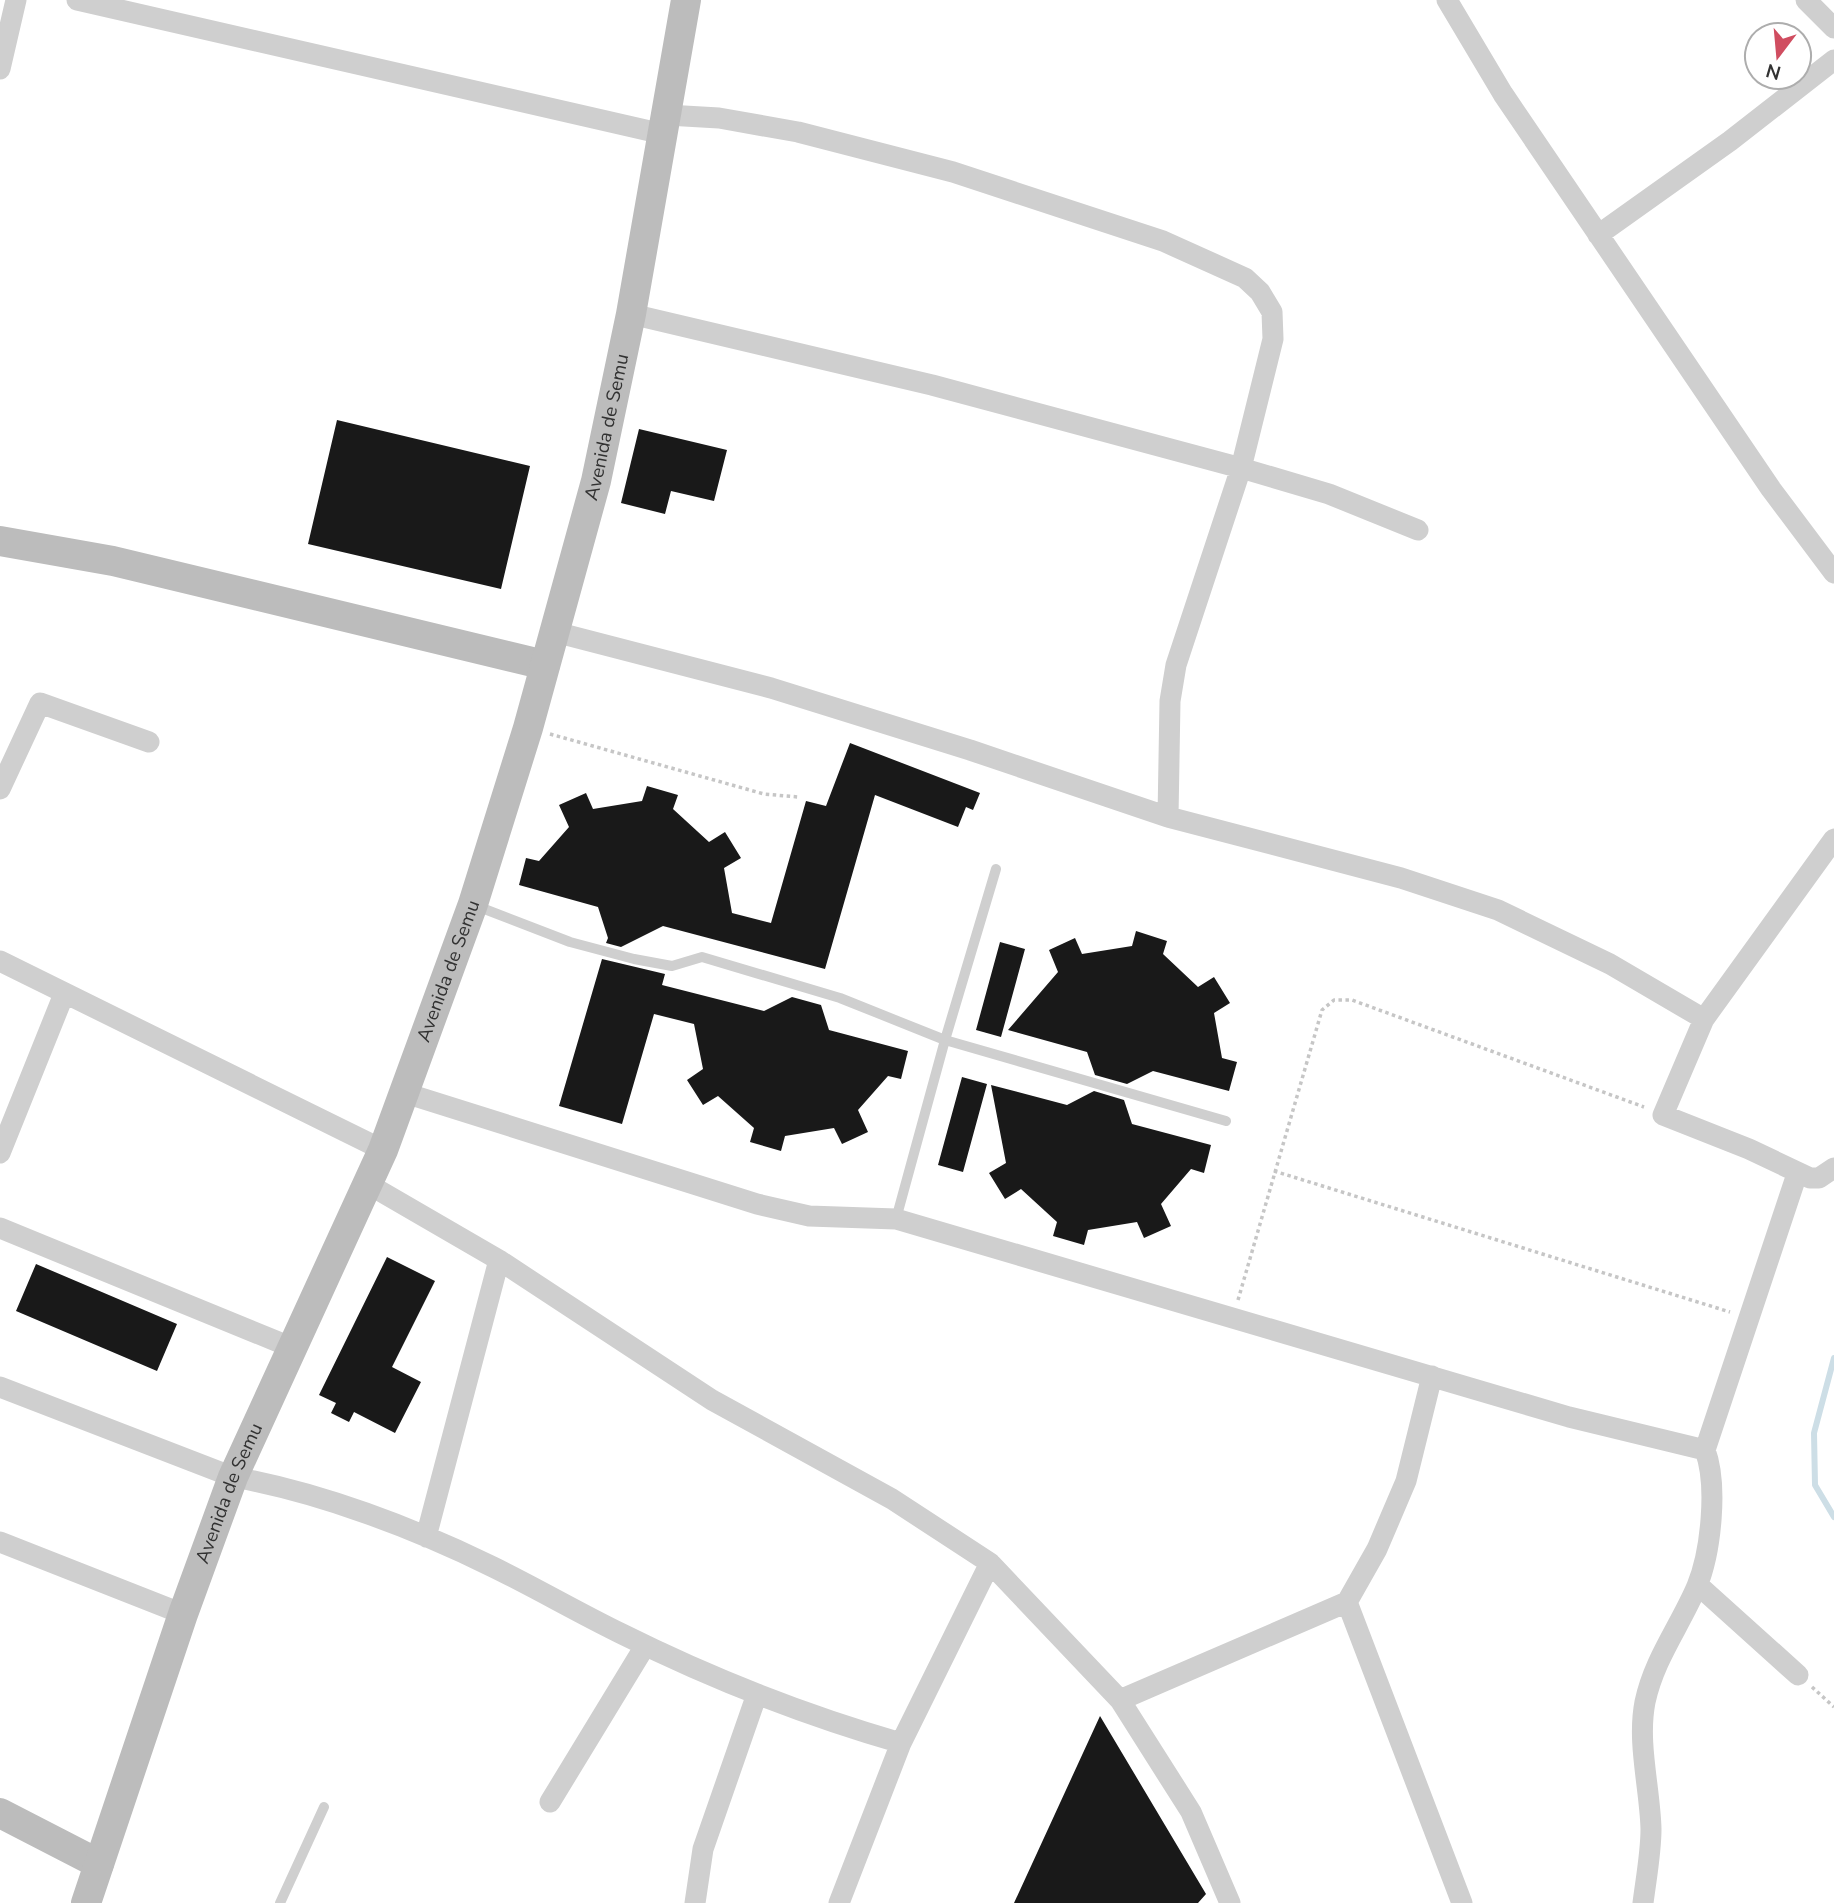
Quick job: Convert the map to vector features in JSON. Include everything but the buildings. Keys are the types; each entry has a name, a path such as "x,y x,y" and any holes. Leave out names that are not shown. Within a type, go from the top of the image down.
{"main road":[{"name":"Avenida de Semu","path":"86,1903 183,1614 233,1476 383,1150 473,904 528,727 596,481 631,314 687,0"},
{"path":"0,541 113,561 545,665"},
{"path":"0,1814 99,1864"}],"street":[{"path":"0,69 16,0"},
{"path":"77,0 665,125 719,118 798,132 953,172 1163,241 1245,278 1260,292 1272,312 1273,339 1241,468 1176,665 1170,701 1168,817"},
{"path":"1447,0 1503,94 1598,235 1771,489 1834,573"},
{"path":"1806,0 1834,28"},
{"path":"1598,235 1720,149 1834,60"},
{"path":"631,314 932,385 1241,468 1329,494 1418,530"},
{"path":"555,632 771,688 970,750 1168,817 1401,878 1498,910 1586,951 1704,1019"},
{"path":"0,789 40,703 149,741"},
{"path":"1834,839 1704,1019 1662,1115 1749,1149 1797,1174 1819,1178 1834,1168"},
{"path":"0,961 383,1150"},
{"path":"0,1153 64,994"},
{"path":"405,1093 757,1204 809,1216 896,1219 1569,1417 1705,1450"},
{"path":"1643,1903 1651,1830 1644,1706 1650,1679 1698,1585 1707,1542 1712,1486 1711,1467 1705,1450 1797,1174"},
{"path":"368,1184 499,1260 712,1400 892,1499 990,1563 1120,1700 1191,1812 1230,1903"},
{"path":"0,1228 293,1348"},
{"path":"426,1537 499,1260"},
{"path":"1120,1700 1347,1602 1377,1549 1406,1481 1432,1377"},
{"path":"0,1387 233,1476 273,1484 426,1537 491,1566 645,1646 757,1694 834,1723 901,1743"},
{"path":"0,1542 183,1614"},
{"path":"839,1903 901,1743 990,1563"},
{"path":"1698,1585 1798,1675"},
{"path":"1347,1602 1462,1903"},
{"path":"550,1802 645,1646"},
{"path":"695,1903 703,1849 757,1694"}],"lane":[{"path":"896,1219 944,1040 996,869"},
{"path":"473,904 569,942 634,959 672,966 702,957 840,998 944,1040 1226,1121"},
{"path":"280,1903 324,1807"}],"path":[{"path":"528,727 751,791 798,797"},
{"path":"1233,1317 1322,1010 1334,1000 1352,1000 1662,1115"},
{"path":"1274,1171 1748,1317"},
{"path":"1798,1675 1834,1707"}],"waterway":[{"path":"1834,1358 1814,1433 1815,1485 1834,1517"}]}
